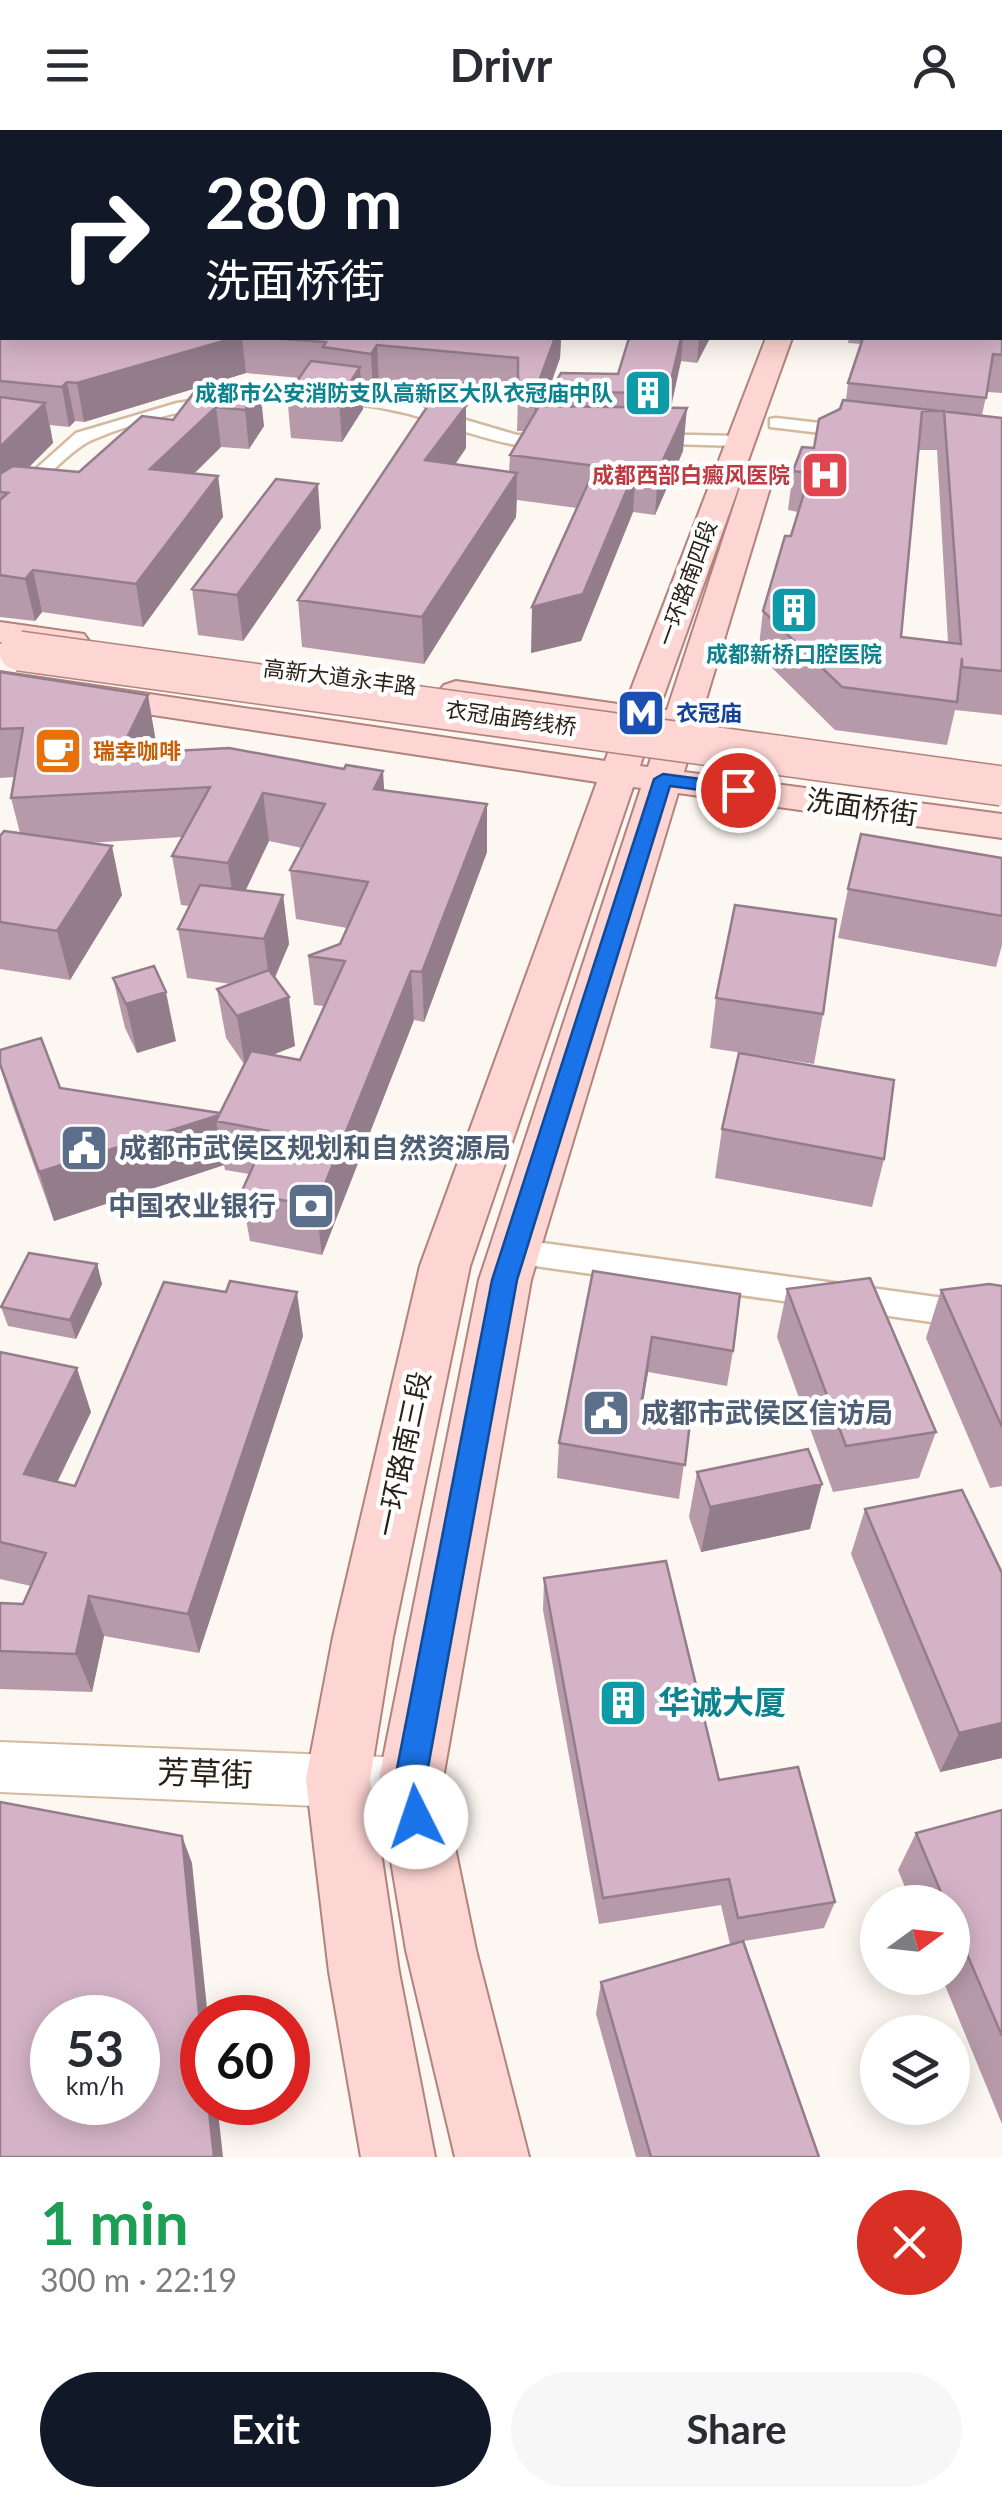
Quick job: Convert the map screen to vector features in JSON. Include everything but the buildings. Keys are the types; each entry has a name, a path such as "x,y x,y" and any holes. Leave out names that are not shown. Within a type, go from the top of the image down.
{"main road":[{"name":"一环路南四段","path":"641,776 639,716 779,340"},
{"name":"一环路南四段","path":"641,776 680,724 806,340"},
{"name":"高新大道永丰路","path":"7,657 639,716 680,724"},
{"name":"高新大道永丰路","path":"7,657 641,776"},
{"name":"衣冠庙跨线桥","path":"7,657 1002,786"},
{"name":"衣冠庙跨线桥","path":"7,657 1002,803"},
{"name":"洗面桥街","path":"680,724 1002,768"},
{"name":"洗面桥街","path":"641,776 1002,826"},
{"name":"一环路南三段","path":"398,2157 364,1972 338,1779 363,1637 445,1266 641,776"},
{"path":"492,2157 441,1950 410,1784 504,1280 641,776"}],"street":[{"path":"49,433 82,436 177,408 271,395 332,394 408,408 516,440 572,440"},
{"path":"776,423 870,434"},
{"path":"0,511 82,436"},
{"path":"628,439 739,441"},
{"path":"521,1252 1002,1319"},
{"name":"芳草街","path":"0,1767 410,1784"}],"place":[{"name":"成都市公安消防支队高新区大队衣冠庙中队","path":"648,393"},
{"name":"成都西部白癜风医院","path":"825,475"},
{"name":"成都新桥口腔医院","path":"794,610"},
{"name":"衣冠庙","path":"641,713"},
{"name":"瑞幸咖啡","path":"58,751"},
{"name":"成都市武侯区规划和自然资源局","path":"84,1148"},
{"name":"中国农业银行","path":"311,1206"},
{"name":"成都市武侯区信访局","path":"606,1413"},
{"name":"华诚大厦","path":"623,1703"}],"route":[{"path":"416,1817 410,1784 504,1280 663,779 738,790"}]}
